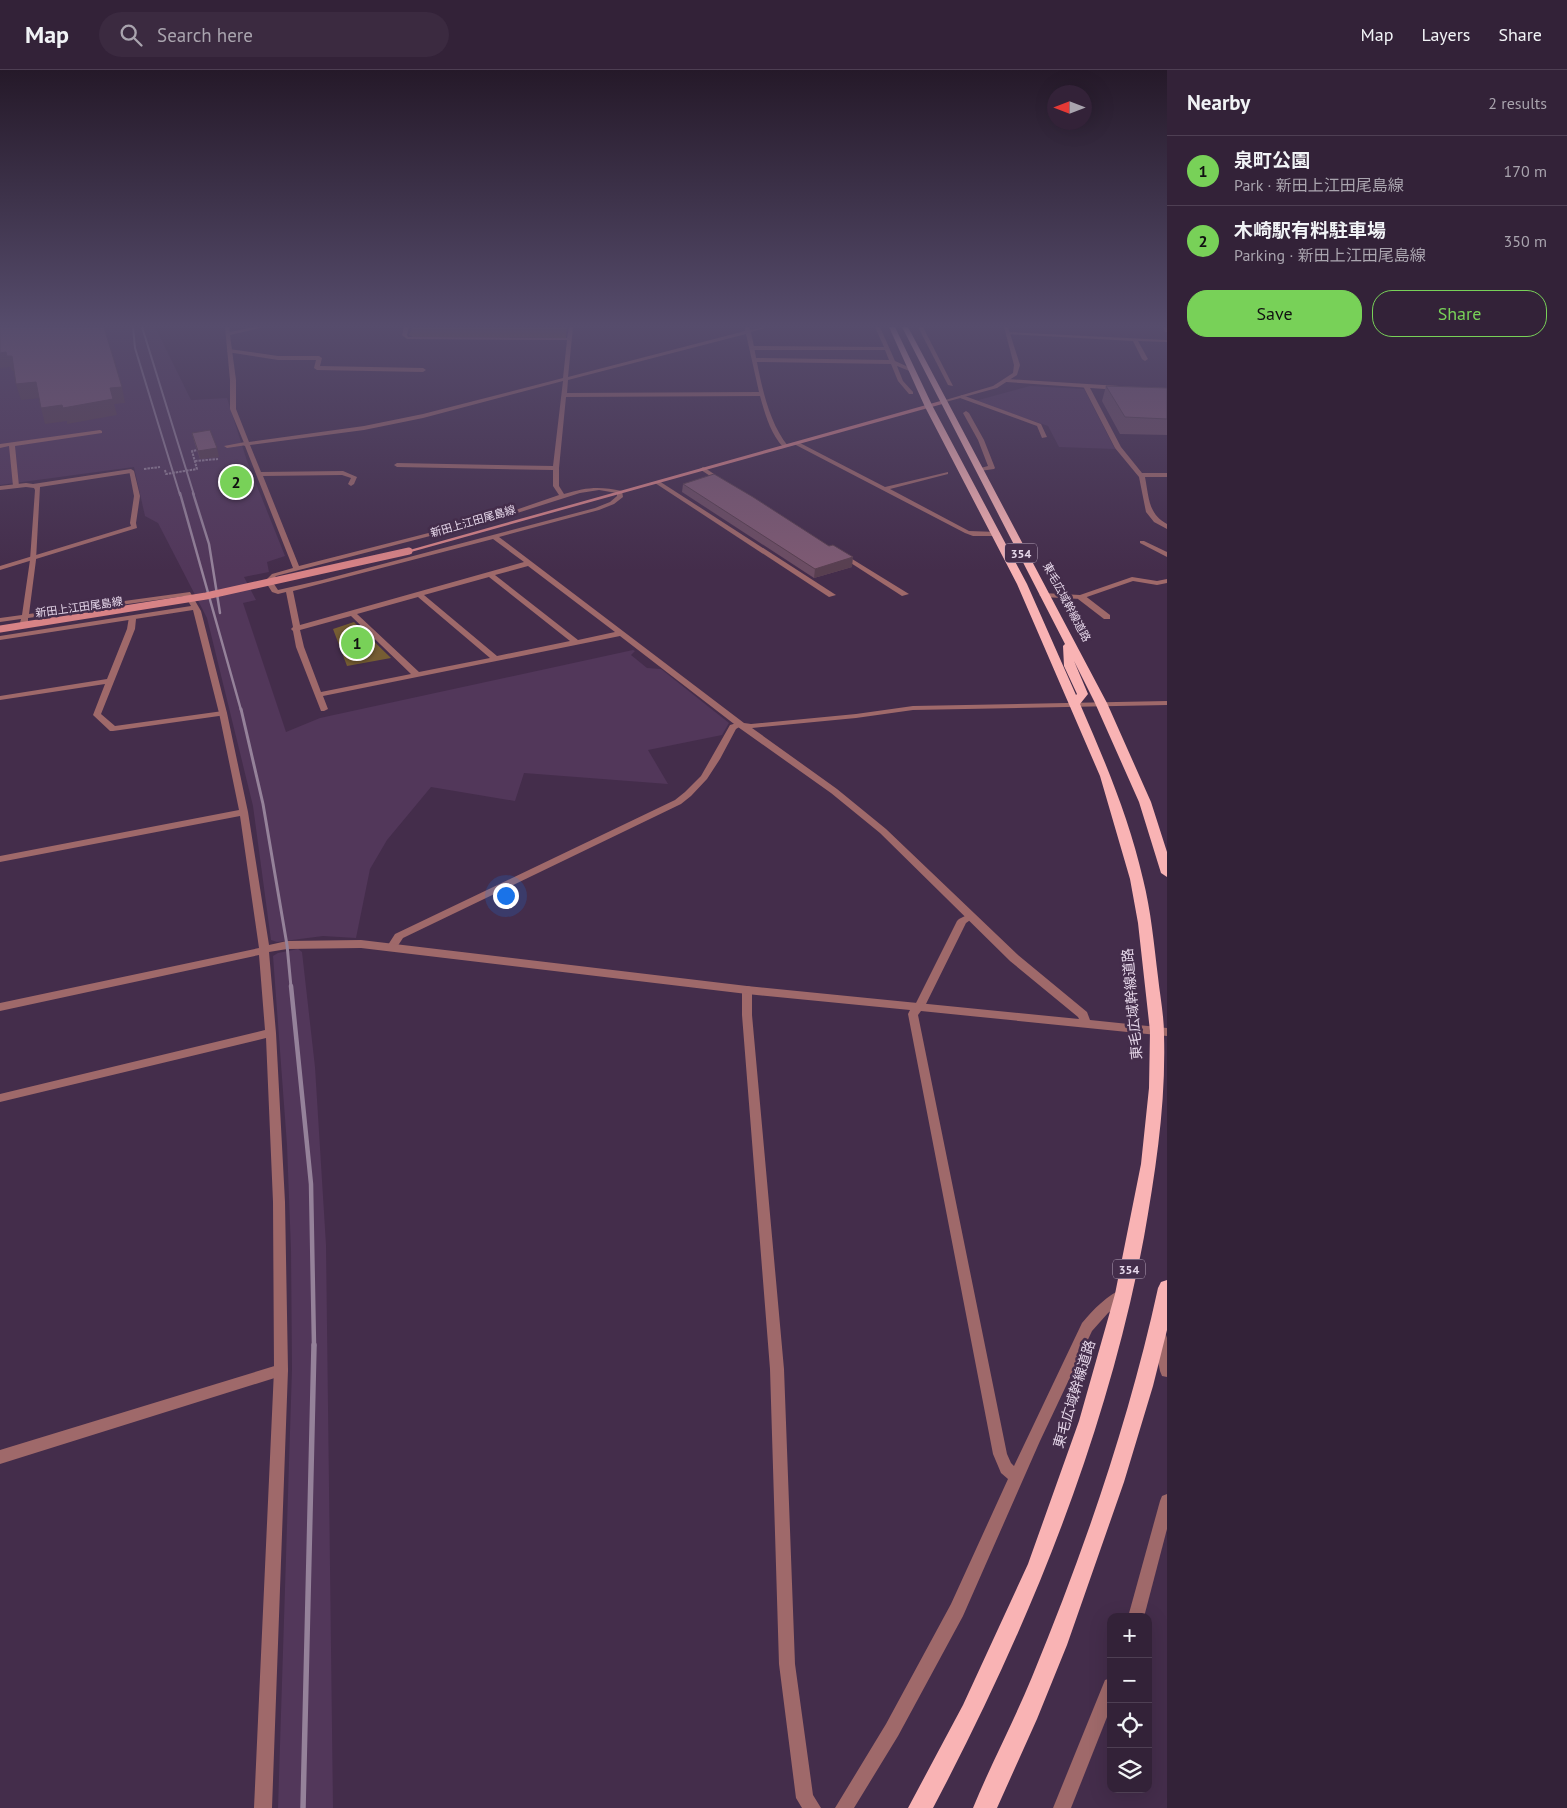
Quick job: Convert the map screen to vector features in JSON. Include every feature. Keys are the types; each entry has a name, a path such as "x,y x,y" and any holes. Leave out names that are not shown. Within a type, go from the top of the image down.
{"highway":[{"name":"東毛広域幹線道路","path":"920,1808 971,1713 1037,1567 1089,1420 1124,1294 1149,1164 1162,1031 1137,879 1106,776 1022,584 930,408"},
{"name":"東毛広域幹線道路","path":"947,408 1043,595 1101,703 1145,802 1167,874"},
{"path":"1069,644 1067,652 1070,666 1083,694 1075,703"},
{"path":"986,1808 1015,1746 1079,1585 1127,1447 1159,1328 1167,1288"}],"main road":[{"name":"新田上江田尾島線","path":"0,629 186,601 289,580 409,551 925,408"}],"street":[{"path":"233,408 245,444 297,569"},
{"path":"227,446 364,428 454,408"},
{"path":"562,495 556,486 556,468 563,408"},
{"path":"767,408 777,439 785,446"},
{"path":"991,408 1039,426 1044,437"},
{"path":"1097,408 1118,448 1140,475 1149,512 1156,521 1167,527"},
{"path":"966,413 981,440 992,468 980,469"},
{"path":"0,446 100,432"},
{"path":"965,440 981,440"},
{"path":"796,443 883,490 973,534 997,534"},
{"path":"12,444 16,486"},
{"path":"397,465 556,468"},
{"path":"703,469 728,485"},
{"path":"0,488 34,486 131,471 137,496 134,527 0,568"},
{"path":"258,474 342,473 354,477 351,484"},
{"path":"883,490 946,473"},
{"path":"1140,475 1167,475"},
{"path":"657,482 832,595"},
{"path":"22,635 33,559 38,490 34,486"},
{"path":"599,488 620,492 620,497 612,503 356,574 289,590 274,590 268,581 269,578 297,569 509,514 562,495 599,488"},
{"path":"494,536 740,724 834,791 883,831 1014,958 1083,1016 1085,1023"},
{"path":"1142,542 1167,555"},
{"path":"838,552 905,594"},
{"path":"296,629 530,563"},
{"path":"491,575 577,643"},
{"path":"1043,595 1081,597 1129,579 1157,582 1167,581"},
{"path":"289,590 296,629 324,709"},
{"path":"0,620 184,593 197,611 223,713 244,812 264,949 271,1033 279,1202 281,1370 263,1808"},
{"path":"420,595 496,659"},
{"path":"1081,597 1107,617"},
{"path":"0,638 132,619 193,608"},
{"path":"353,614 417,676"},
{"path":"132,619 131,629 97,715 112,729 223,713"},
{"path":"318,695 622,633"},
{"path":"0,698 110,681"},
{"path":"391,948 399,936 678,802 695,790 706,777 733,726 815,720 913,708 1075,703 1167,703"},
{"path":"0,859 244,812"},
{"path":"971,916 962,921 919,1007 913,1014 1000,1454 1006,1468 1017,1477"},
{"path":"0,1007 264,949 318,943 391,948 747,990 1162,1031"},
{"path":"747,990 747,1016 777,1369 787,1664 805,1798 812,1808"},
{"path":"0,1098 271,1033"},
{"path":"844,1808 892,1730 957,1610 1087,1328 1102,1309 1124,1294"},
{"path":"1159,1328 1167,1371"},
{"path":"0,1457 281,1370"},
{"path":"1137,1613 1167,1501"},
{"path":"1062,1808 1107,1696"}],"path":[{"path":"165,470 166,474 197,469 192,451 197,450"},
{"path":"194,461 218,459"}],"shaded area":[{"path":"0,408 230,408 247,461 285,556 267,562 269,572 244,577 256,600 243,603 286,732 320,718 633,650 635,651 631,655 647,668 661,669 729,723 722,735 648,750 668,784 524,773 515,801 431,787 387,840 370,869 356,938 323,936 277,942 271,940 253,806 207,618 158,523 145,516 134,467 0,485"},
{"path":"996,408 1094,408 1115,449 1059,447 1048,426"},
{"path":"354,622 391,658 347,666 333,629"},
{"path":"298,949 302,952 315,1067 326,1245 333,1808 278,1808 292,1369 291,1250 287,1145 273,956 278,953"}],"building":[{"path":"1120,408 1167,408 1167,419 1125,417"},
{"path":"210,430 217,448 198,451 192,433"},
{"path":"714,474 829,546 833,545 853,557 815,569 683,484"}],"railway":[{"path":"153,408 180,495"},
{"path":"167,408 194,495"},
{"path":"180,493 241,710"},
{"path":"193,493 209,544 220,613"},
{"path":"241,709 263,804 287,945 291,987"},
{"path":"291,986 311,1184 314,1345"},
{"path":"303,1808 314,1345"}],"place":[{"name":"木崎駅有料駐車場","path":"236,482"},
{"name":"泉町公園","path":"357,643"}]}
